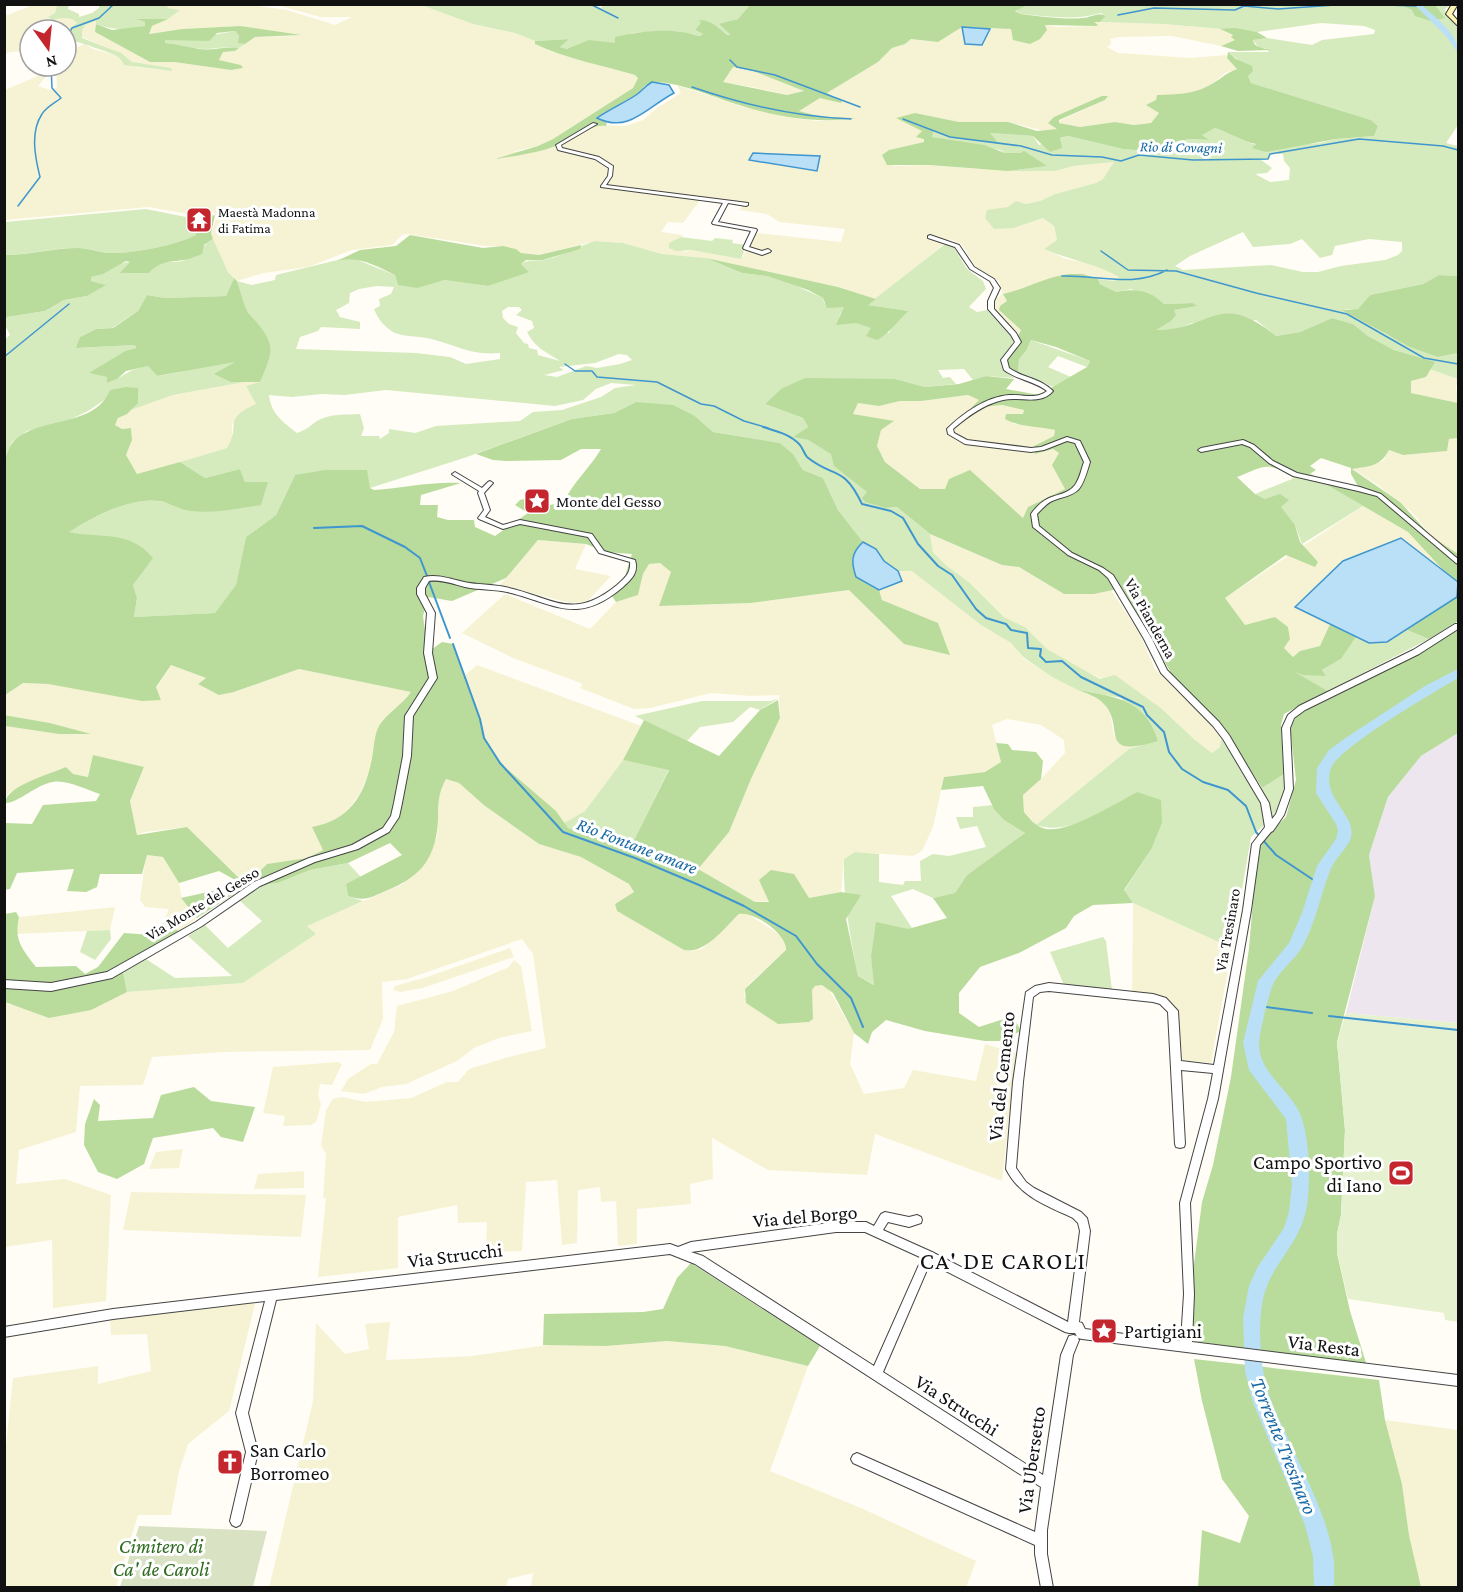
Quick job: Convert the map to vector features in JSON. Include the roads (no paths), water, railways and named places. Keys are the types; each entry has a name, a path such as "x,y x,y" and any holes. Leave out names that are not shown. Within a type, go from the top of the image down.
{"main road":[{"path":"1455,4 1449,14 1458,24"}],"street":[{"path":"595,124 558,146 560,149 597,159 611,167 610,176 603,186 746,204"},
{"path":"726,202 715,223 754,230 746,248 762,253 768,251"},
{"name":"Via Pianderna","path":"930,237 957,246 972,268 994,282 997,288 991,301 991,309 1014,334 1018,342 1004,360 1006,369 1023,379 1047,387 1050,391 1046,396 1038,398 1010,397 992,401 955,424 950,429 951,434 965,442 1026,450 1042,449 1067,439 1077,442 1088,462 1081,483 1072,493 1039,506 1034,514 1036,527 1070,554 1101,569 1111,577 1148,639 1164,672 1226,737 1265,803 1270,829"},
{"path":"1201,450 1243,442 1252,446 1271,462 1295,475 1379,495 1458,562"},
{"path":"455,474 482,490 490,483"},
{"name":"Via Monte del Gesso","path":"4,984 51,987 109,975 199,924 257,884 312,861 355,847 386,830 395,817 398,803 407,756 410,716 433,678 428,653 431,612 423,602 421,594 421,588 426,579 435,578 467,586 504,589 571,607 591,606 610,596 632,575 633,561 629,558 601,552 590,535 520,522 498,526 482,518 487,510 482,490"},
{"name":"Via Tresinaro","path":"1186,1347 1189,1294 1185,1203 1213,1099 1259,837 1270,829 1280,815 1289,789 1286,728 1291,717 1302,708 1416,652 1458,626"},
{"name":"Via del Cemento","path":"1074,1332 1085,1232 1083,1221 1077,1215 1028,1190 1017,1180 1011,1169 1018,1083 1029,995 1038,989 1049,987 1158,999 1173,1011 1180,1144"},
{"path":"1176,1065 1218,1070"},
{"path":"877,1231 885,1217 907,1223 917,1220"},
{"name":"Via del Borgo","path":"680,1251 691,1247 858,1226 877,1231 928,1256 1074,1332 1186,1347"},
{"name":"Via Strucchi","path":"4,1332 90,1317 272,1295 656,1249 680,1251 699,1260 1048,1484"},
{"path":"876,1374 928,1256"},
{"path":"236,1521 252,1452 242,1413 272,1295"},
{"name":"Via Ubersetto","path":"1047,1587 1041,1541 1067,1355 1074,1332"},
{"name":"Via Resta","path":"1186,1347 1458,1381"},
{"path":"858,1459 1041,1541"}],"water":[{"path":"962,27 990,29 982,45 965,44"},
{"path":"652,82 669,85 674,93 628,121 608,122 597,118 636,95"},
{"path":"753,153 820,156 817,171 749,160"},
{"path":"1401,538 1458,582 1457,597 1387,642 1369,643 1295,607 1343,561"},
{"path":"863,542 876,549 884,561 898,571 902,581 879,590 856,577 853,558"}],"waterway":[{"path":"78,26 99,18 112,6 105,4"},
{"path":"590,4 618,18"},
{"path":"1118,15 1154,8 1235,10 1244,6 1278,9 1349,4"},
{"path":"1350,4 1418,6"},
{"name":"Torrente Tresinaro","path":"1417,4 1449,35 1458,49"},
{"name":"Rio di Covagni","path":"730,60 737,67 775,75 860,107"},
{"path":"18,206 40,177 35,145 38,121 46,109 61,98 52,88 52,78"},
{"name":"Rio di Covagni","path":"692,87 770,109 810,116 851,119"},
{"name":"Rio di Covagni","path":"903,119 950,137 1021,146 1052,155 1102,157 1121,161 1139,155 1193,160 1268,159 1270,154 1359,139 1443,146 1458,150"},
{"path":"1101,251 1128,270 1165,271"},
{"path":"1062,276 1128,280 1165,271"},
{"path":"1165,271 1176,271 1256,293 1347,314 1424,358 1458,364"},
{"path":"4,357 69,304"},
{"path":"565,364 575,371 592,371 597,377 657,382 701,404 714,406 744,421 768,428"},
{"path":"763,427 792,438 800,445 807,457 816,464 843,477 862,504 891,511 903,518 918,544 938,566 952,575 976,609 986,618 1006,624 1011,630 1027,633 1028,648 1041,649 1040,656 1046,662 1062,661 1081,677 1143,707 1147,715 1164,732 1169,752 1182,769 1203,782 1228,790 1246,806 1256,832 1276,855 1318,883"},
{"name":"Rio Fontane amare","path":"314,528 362,526 405,547 420,558 427,576"},
{"name":"Rio Fontane amare","path":"429,582 450,638"},
{"name":"Rio Fontane amare","path":"453,644 480,719 484,738 500,763 563,832 635,858 699,885 744,906 796,936 817,964 851,998 863,1027"},
{"name":"Torrente Tresinaro","path":"1324,1588 1323,1556 1315,1524 1261,1400 1254,1371 1252,1354 1254,1302 1263,1274 1294,1224 1300,1185 1294,1119 1289,1109 1255,1065 1251,1043 1266,981 1295,946 1309,913 1324,866 1343,840 1345,830 1343,823 1323,793 1324,768 1334,753 1352,740 1429,689 1458,673"},
{"path":"1259,1006 1312,1013"},
{"path":"1329,1016 1458,1030"}],"place":[{"name":"Maestà Madonna di Fatima","path":"199,220"},
{"name":"Monte del Gesso","path":"537,501"},
{"name":"Campo Sportivo di Iano","path":"1401,1173"},
{"name":"Partigiani","path":"1104,1331"},
{"name":"San Carlo Borromeo","path":"230,1462"}],"district":[{"name":"CA' DE CAROLI","path":"1003,1261"}],"park label":[{"name":"Cimitero di Ca' de Caroli","path":"161,1558"}]}
